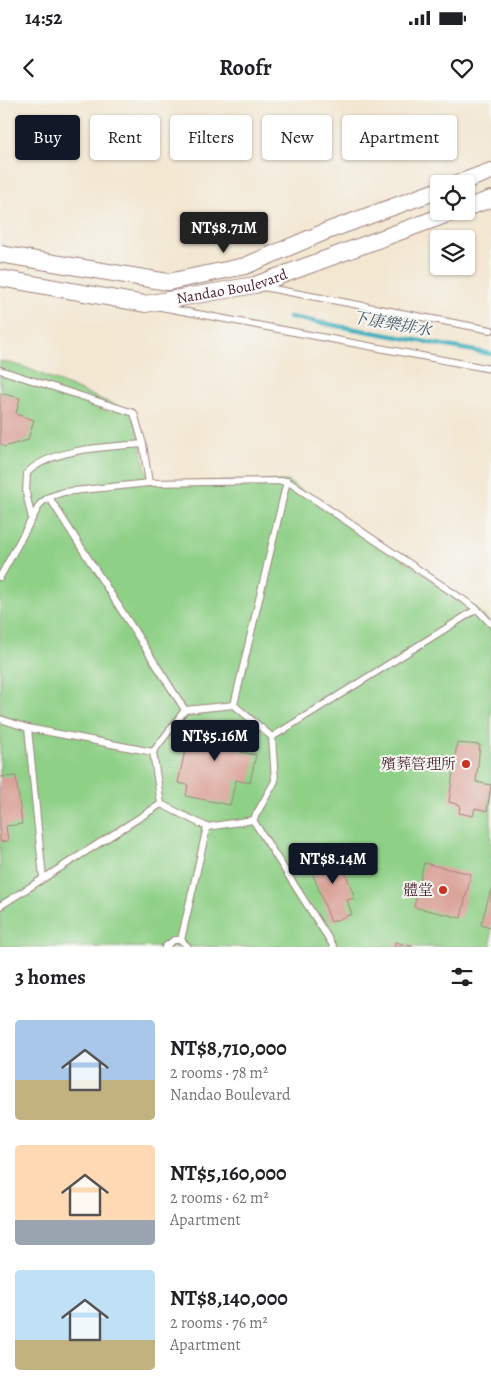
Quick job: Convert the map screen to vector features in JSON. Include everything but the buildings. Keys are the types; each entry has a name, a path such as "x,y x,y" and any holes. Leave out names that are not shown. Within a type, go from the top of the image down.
{"street":[{"path":"475,177 491,171"},
{"name":"Nandao Boulevard","path":"0,254 168,282 245,266 327,231 430,193"},
{"path":"475,205 491,199"},
{"name":"Nandao Boulevard","path":"0,278 146,304 255,285 432,220"}],"lane":[{"path":"255,285 491,330"},
{"path":"146,304 491,369"},
{"path":"0,370 134,413 143,444 149,484"},
{"path":"32,519 26,493 27,473 35,464 85,450 143,444"},
{"path":"234,705 288,481"},
{"path":"0,577 40,504 49,497 64,492 149,484 288,481 477,609 491,624"},
{"path":"49,497 185,710"},
{"path":"272,737 477,609"},
{"path":"161,804 153,752 185,710 234,705 272,737 275,781 253,820"},
{"path":"0,719 28,728 153,752"},
{"path":"28,728 43,878"},
{"path":"161,804 206,827 253,820"},
{"path":"0,906 161,804"},
{"path":"253,820 334,947"},
{"path":"181,940 206,827"},
{"path":"165,947 174,940 181,940 188,947"}],"green space":[{"path":"0,361 22,366 134,413 149,483 287,481 477,609 491,624 491,947 0,947"}],"waterway":[{"name":"下康樂排水","path":"289,317 491,354"}],"place":[{"name":"殯葬管理所","path":"466,764"},
{"name":"體堂","path":"443,890"}]}
